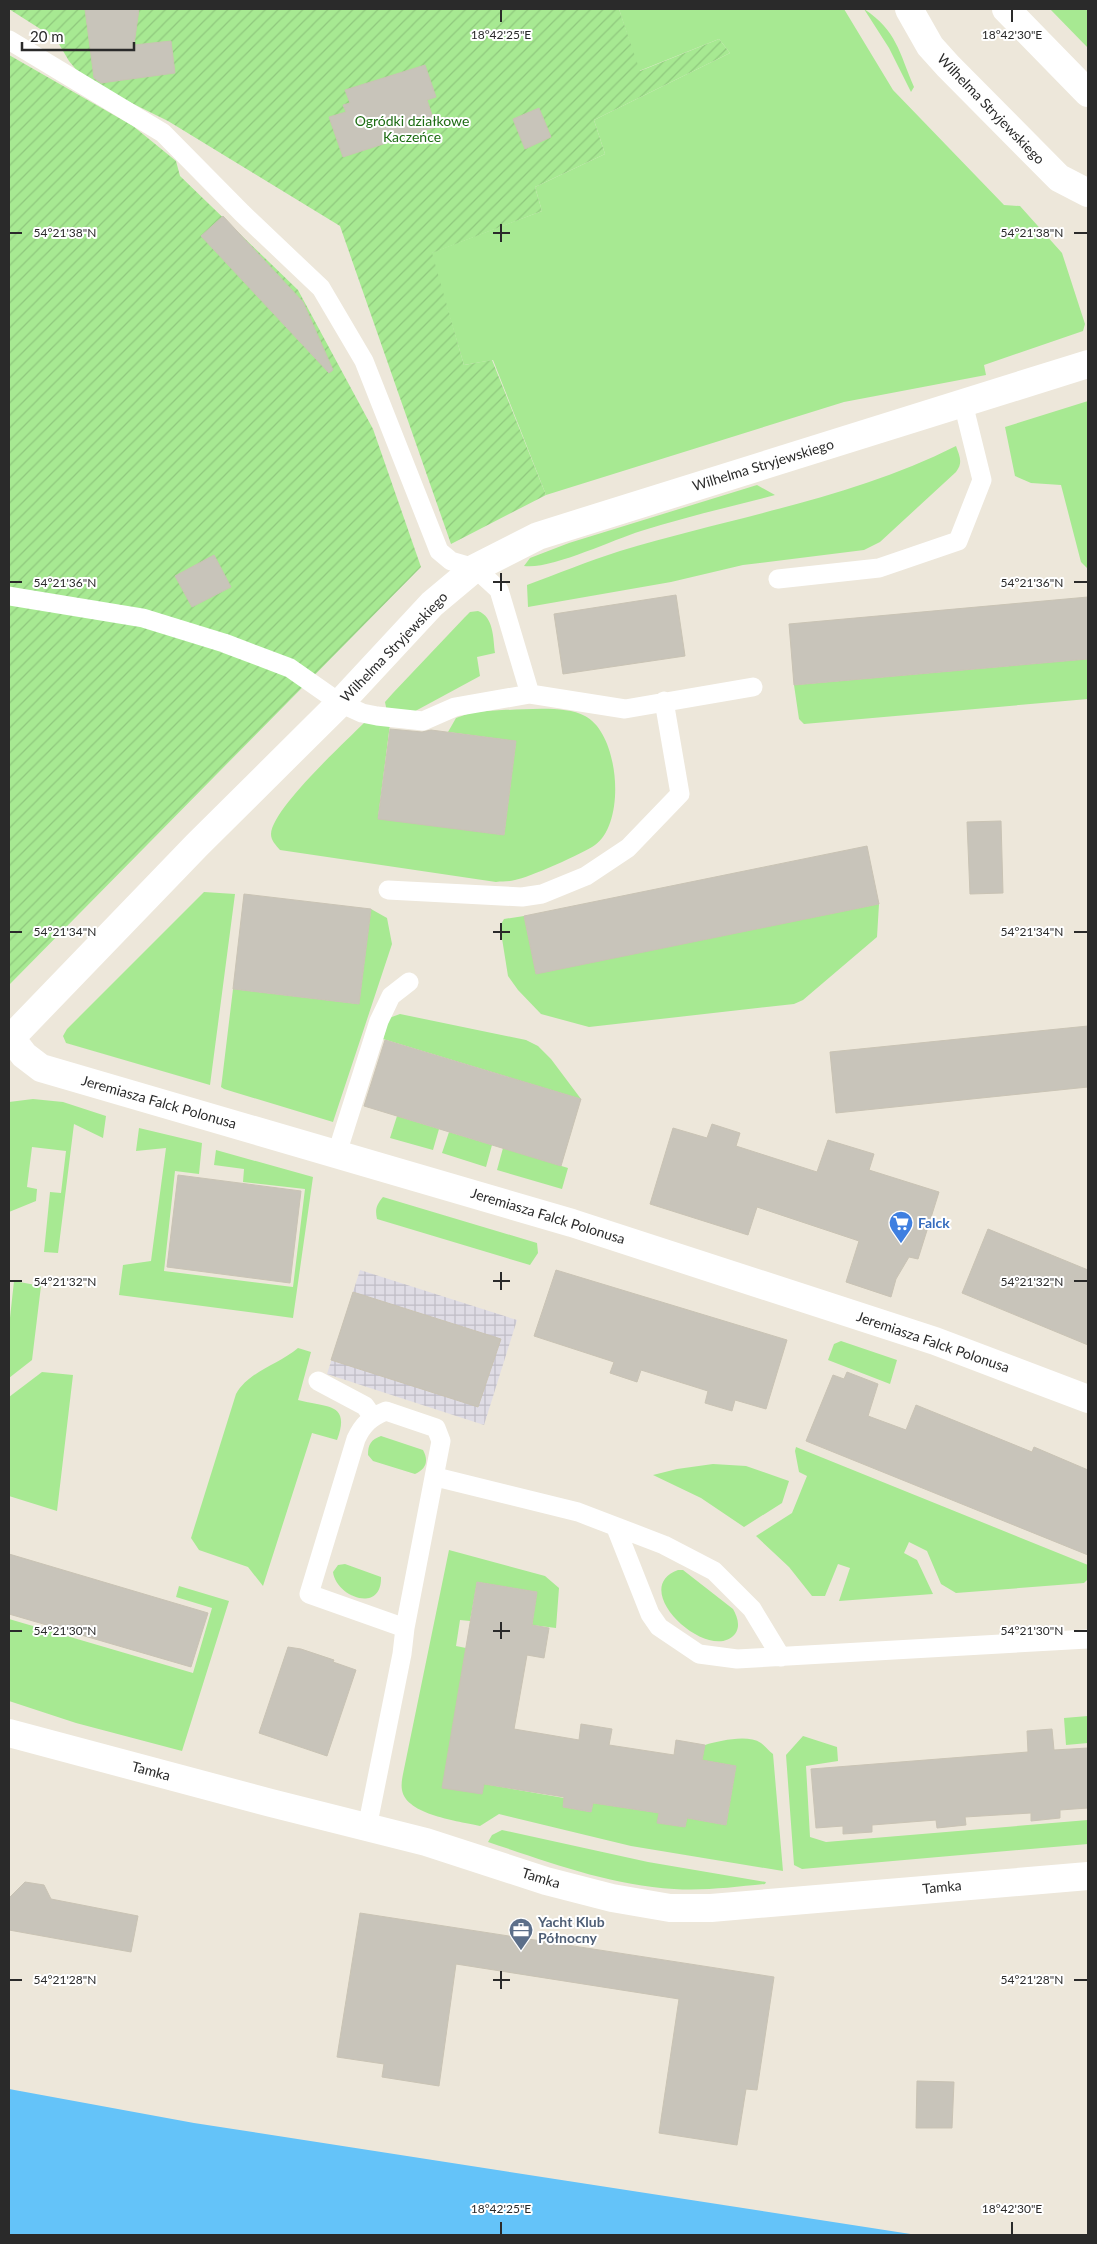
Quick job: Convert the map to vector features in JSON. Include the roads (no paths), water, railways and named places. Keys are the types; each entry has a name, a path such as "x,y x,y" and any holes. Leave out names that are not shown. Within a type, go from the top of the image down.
{"street":[{"name":"Wilhelma Stryjewskiego","path":"909,9 930,46 948,66 1059,178 1088,193"},
{"path":"1006,9 1088,93"},
{"name":"Wilhelma Stryjewskiego","path":"10,1039 198,845 340,703 432,604 475,568 538,536 1088,364"},
{"name":"Jeremiasza Falck Polonusa","path":"10,1039 24,1055 41,1068 572,1223 935,1341 1088,1399"},
{"name":"Tamka","path":"9,1733 426,1842 546,1881 612,1898 670,1908 711,1908 1088,1876"}],"lane":[{"path":"9,40 162,133 321,288 364,361 439,551 451,561 475,568 499,590 530,694"},
{"path":"778,579 879,568 958,541 982,480 964,403"},
{"path":"9,596 143,618 224,643 290,668 340,703 362,713 377,716 423,721 455,707 530,694 625,709 753,687"},
{"path":"388,890 522,897 542,894 586,876 628,848 680,794 664,701"},
{"path":"337,1153 379,1021 391,996 409,982"},
{"path":"318,1381 365,1406 372,1416"},
{"path":"367,1828 436,1477 441,1441 436,1428 386,1411 372,1416 362,1427 356,1439 309,1594 405,1628"},
{"path":"436,1477 578,1512 664,1545 714,1571 752,1610 781,1657"},
{"path":"616,1528 646,1605 659,1627 699,1654 737,1659 1088,1640"}],"water":[{"path":"9,2089 194,2123 917,2235 9,2235"}],"place":[{"name":"Falck","path":"901,1244"},
{"name":"Yacht Klub Północny","path":"521,1951"}],"park label":[{"name":"Ogródki działkowe Kaczeńce","path":"412,130"}]}
